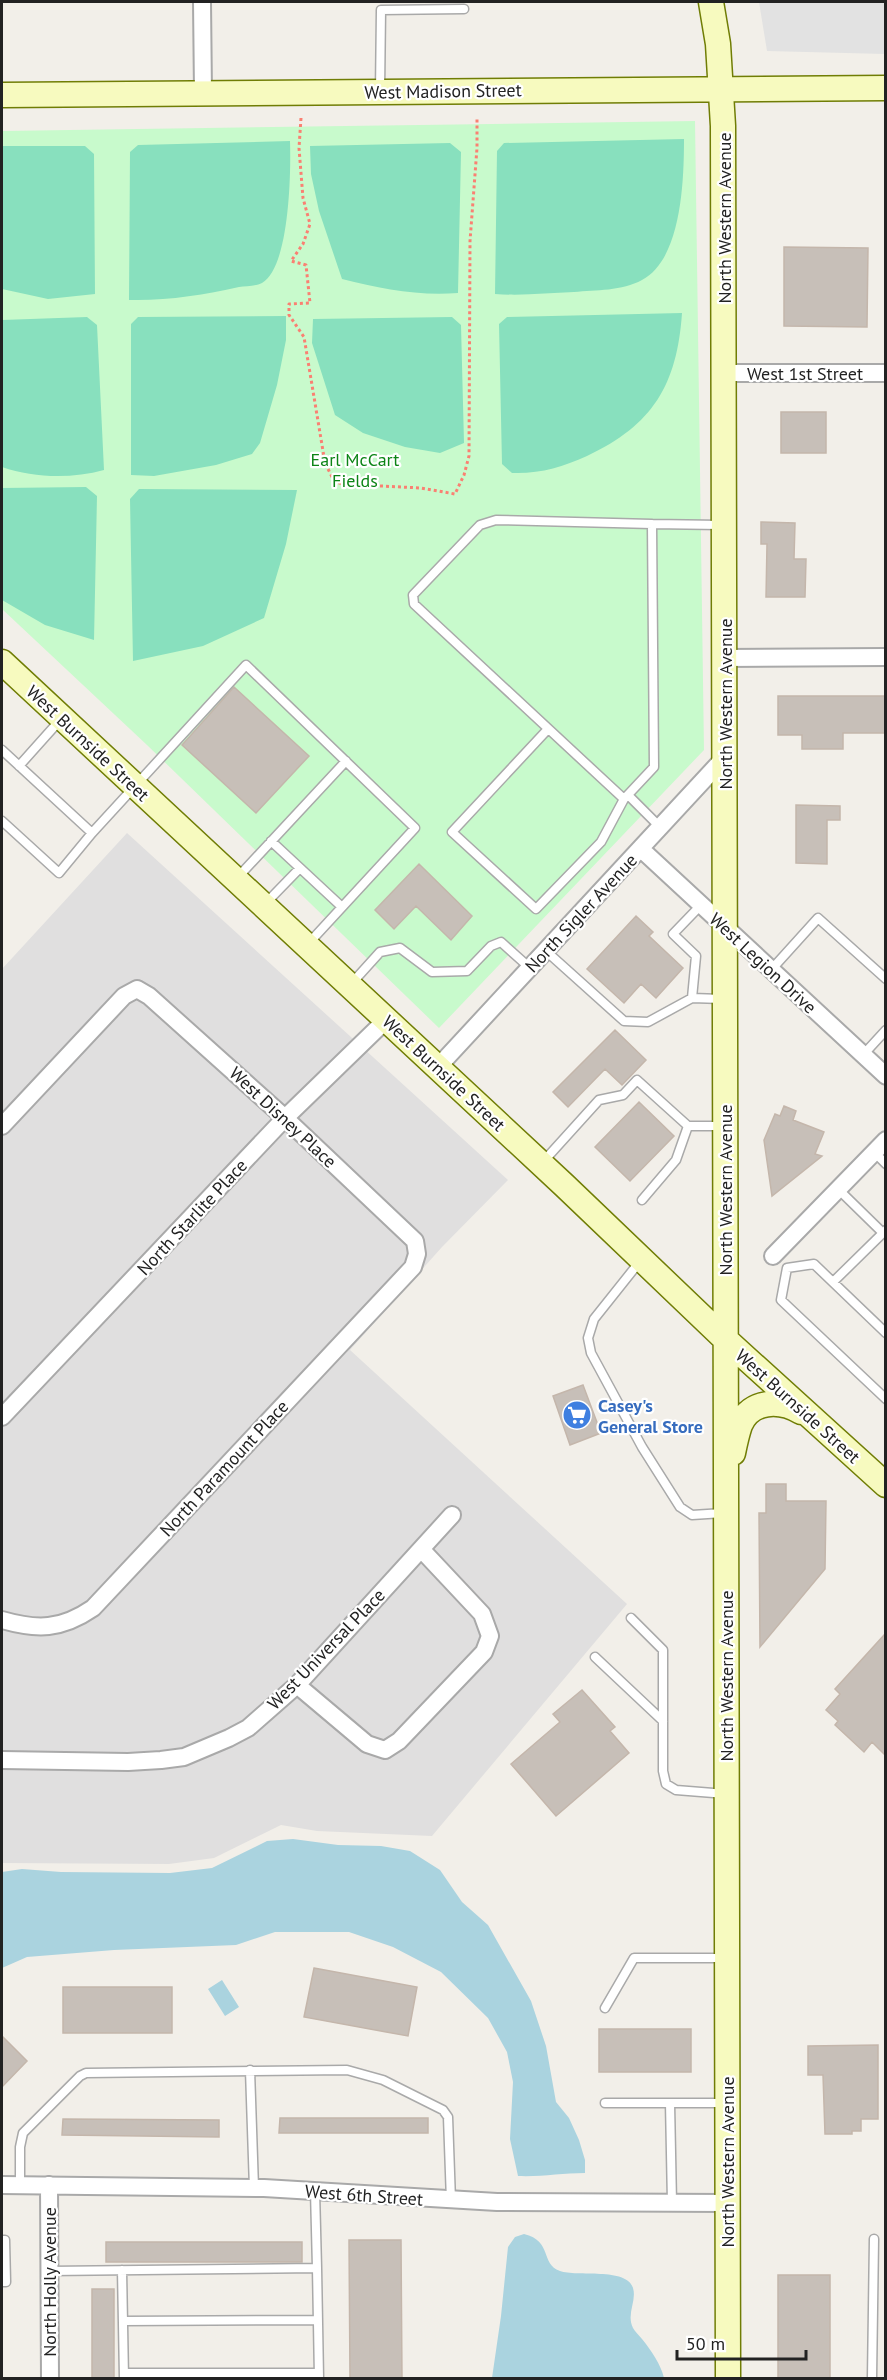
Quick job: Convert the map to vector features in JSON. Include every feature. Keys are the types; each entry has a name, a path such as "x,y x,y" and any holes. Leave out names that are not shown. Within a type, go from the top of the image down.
{"street":[{"path":"202,2 202,93"},
{"name":"North Western Avenue","path":"711,2 722,88 725,373 728,2379"},
{"name":"West Madison Street","path":"2,95 885,88"},
{"name":"West 1st Street","path":"725,373 885,373"},
{"path":"724,658 885,657"},
{"name":"West Burnside Street","path":"2,662 541,1164 725,1339 885,1485"},
{"name":"North Sigler Avenue","path":"437,1068 724,758"},
{"name":"West Legion Drive","path":"641,849 885,1076"},
{"name":"West Disney Place","path":"2,1126 124,996 136,989 149,996 285,1118 415,1241 417,1254"},
{"name":"North Starlite Place","path":"2,1417 285,1118 386,1020"},
{"path":"773,1256 838,1189 882,1152"},
{"name":"North Paramount Place","path":"2,1620 41,1628 59,1625 78,1618 93,1608 413,1267 417,1254"},
{"path":"726,1502 741,1424 753,1409 770,1404 780,1404 790,1406 814,1419"},
{"name":"West Universal Place","path":"2,1760 128,1762 184,1757 248,1728 297,1685 452,1515"},
{"path":"297,1685 367,1744 385,1750 399,1741 484,1652 490,1636 482,1614 421,1550"},
{"name":"West 6th Street","path":"2,2185 254,2188 451,2200 728,2203"},
{"name":"North Holly Avenue","path":"49,2185 50,2379"}],"lane":[{"path":"380,91 381,10 465,9"},
{"path":"660,828 548,729 414,604 413,595 480,525 496,520 725,525"},
{"path":"548,729 452,832 536,909 601,842 626,797 654,766 652,524"},
{"path":"2,820 59,873 134,786 246,665 415,828 306,946"},
{"path":"19,766 61,718"},
{"path":"2,750 92,833"},
{"path":"235,880 346,761"},
{"path":"271,841 342,907"},
{"path":"263,906 300,868"},
{"path":"692,998 696,956 673,934 701,905"},
{"path":"771,970 818,918 885,979"},
{"path":"350,986 380,952 400,948 432,972 467,971 491,946 501,942 530,968"},
{"path":"546,951 624,1021 648,1022 692,998 725,999"},
{"path":"863,1055 885,1030"},
{"path":"541,1164 599,1100 623,1095 637,1080 688,1126 725,1126"},
{"path":"642,1200 676,1160 688,1126"},
{"path":"833,1282 884,1231 838,1189"},
{"path":"773,1256 787,1268 814,1264 885,1333"},
{"path":"641,1259 594,1319 588,1338 591,1353 642,1447 680,1507 692,1515 726,1502"},
{"path":"787,1268 781,1299 885,1399"},
{"path":"631,1618 663,1650 663,1772 666,1784 676,1790 726,1794"},
{"path":"595,1657 663,1721"},
{"path":"605,2008 634,1958 727,1958"},
{"path":"250,2070 254,2188"},
{"path":"20,2185 20,2147 23,2133 80,2076 94,2072 357,2071 383,2080 443,2110 448,2117 451,2200"},
{"path":"605,2103 727,2103"},
{"path":"670,2103 672,2203"},
{"path":"122,2271 124,2376 319,2376 315,2191"},
{"path":"872,2379 874,2239"},
{"path":"2,2240 5,2240 6,2282 2,2282"},
{"path":"49,2271 317,2268"},
{"path":"123,2321 318,2320"}],"path":[{"path":"301,118 303,198 310,224 303,244 291,261 306,266 310,303 289,304 289,315 304,337 325,463 334,481 342,484 421,488 455,494 464,475 469,456 470,241 477,117"}],"shaded area":[{"path":"759,2 885,2 885,54 767,51"},
{"path":"127,833 508,1180 442,1247 350,1350 627,1604 432,1836 317,1831 281,1825 214,1858 169,1864 2,1863 2,969"}],"green space":[{"name":"Earl McCart Fields","path":"695,121 704,750 439,1028 147,745 2,609 2,131"},
{"path":"684,139 678,217 673,237 655,270 634,284 617,288 515,295 495,294 497,151 504,143"},
{"path":"290,141 289,194 283,239 271,273 262,283 184,297 129,300 130,152 138,145"},
{"path":"450,143 461,152 458,293 400,291 342,279 319,211 311,174 310,146"},
{"path":"2,146 85,146 94,154 95,294 48,299 2,289"},
{"path":"682,313 679,339 667,382 645,416 629,431 587,456 551,469 512,473 502,464 499,324 507,317"},
{"path":"286,316 286,340 277,385 260,443 252,454 216,465 154,476 131,475 131,324 138,317"},
{"path":"87,317 97,325 104,470 79,475 53,476 14,471 2,467 2,320"},
{"path":"452,317 461,325 464,443 440,453 405,447 363,433 335,415 312,343 313,319"},
{"path":"86,487 97,496 94,640 45,625 2,600 2,488"},
{"path":"139,489 297,490 286,544 264,618 203,646 133,661 130,499"}],"water":[{"path":"293,1839 338,1845 381,1846 410,1851 440,1870 462,1902 488,1925 531,2001 546,2046 556,2102 569,2118 579,2140 585,2160 585,2173 518,2176 510,2139 513,2082 507,2052 488,2018 441,1972 393,1947 349,1932 275,1932 236,1945 114,1950 27,1957 2,1968 2,1872 22,1869 61,1872 170,1873 212,1868 267,1841"},
{"path":"222,1980 239,2007 225,2016 208,1989"},
{"path":"524,2234 539,2242 550,2263 560,2271 611,2275 629,2281 634,2293 631,2323 661,2368 664,2378 492,2378 508,2247 515,2237"}],"building":[{"path":"784,247 868,248 867,327 784,326"},
{"path":"781,412 826,412 826,453 781,453"},
{"path":"761,522 795,523 794,559 806,559 805,597 766,597 767,544 761,544"},
{"path":"234,687 309,756 256,813 182,745"},
{"path":"778,696 885,696 885,733 843,733 843,749 802,749 802,735 778,735"},
{"path":"796,805 840,806 840,820 827,820 827,864 796,863"},
{"path":"419,864 472,916 451,940 416,906 394,929 375,910"},
{"path":"636,916 653,932 649,936 683,968 656,998 641,984 624,1003 587,969"},
{"path":"615,1030 646,1060 622,1085 605,1069 568,1107 553,1092"},
{"path":"639,1102 674,1136 630,1181 595,1147"},
{"path":"784,1106 796,1111 793,1120 824,1132 815,1154 822,1156 772,1196 764,1140 775,1114 780,1116"},
{"name":"Casey's General Store","path":"583,1385 601,1433 570,1445 553,1396"},
{"path":"766,1484 786,1484 786,1501 826,1501 825,1569 760,1647 759,1513 766,1513"},
{"path":"885,1634 885,1755 872,1742 864,1752 835,1725 838,1721 826,1710 840,1694 835,1689"},
{"path":"582,1690 615,1727 610,1731 629,1753 556,1816 511,1764 560,1722 553,1714"},
{"path":"314,1968 417,1987 408,2036 304,2017"},
{"path":"63,1987 172,1987 172,2033 63,2033"},
{"path":"599,2029 691,2029 691,2072 599,2072"},
{"path":"2,2036 27,2061 2,2087"},
{"path":"878,2045 878,2119 861,2119 861,2131 852,2131 852,2134 825,2134 823,2075 808,2075 808,2046"},
{"path":"280,2118 428,2118 428,2133 279,2133"},
{"path":"63,2119 219,2120 219,2137 62,2135"},
{"path":"349,2240 401,2240 402,2379 350,2379"},
{"path":"106,2242 302,2242 302,2262 106,2262"},
{"path":"778,2275 830,2275 830,2379 778,2379"},
{"path":"92,2289 114,2289 114,2379 92,2379"}],"place":[{"name":"Casey's General Store","path":"577,1415"}]}
